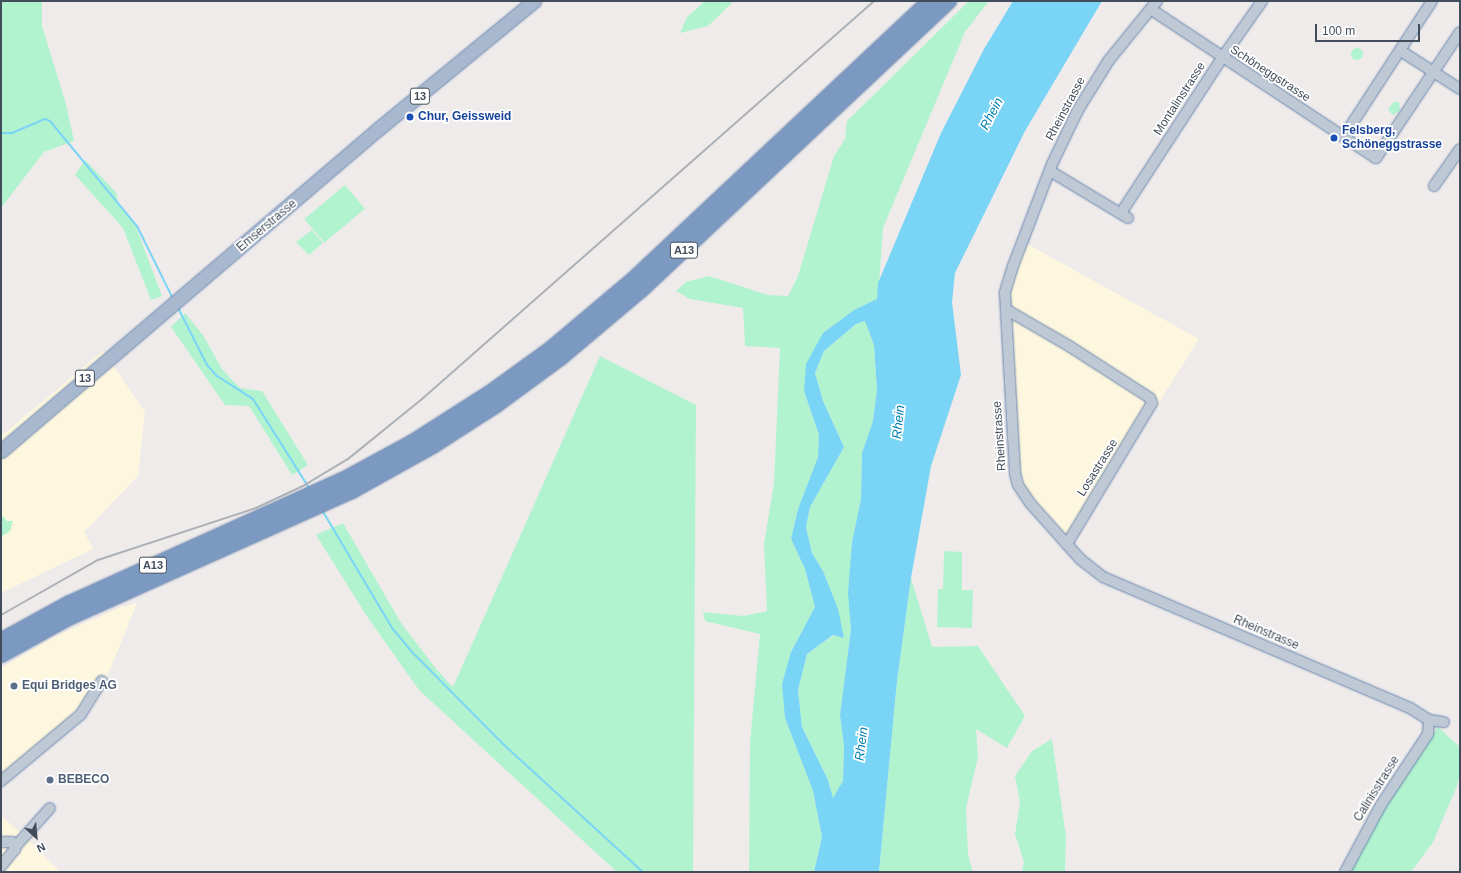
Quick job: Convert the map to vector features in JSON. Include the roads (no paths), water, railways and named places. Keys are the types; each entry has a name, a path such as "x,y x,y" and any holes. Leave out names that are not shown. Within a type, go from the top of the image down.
{"highway":[{"name":"A13","path":"389,463 489,393 578,326 684,232 929,1"},
{"name":"A13","path":"1,654 82,611 316,500 389,463 496,404 592,331 686,248 948,1"},
{"name":"A13","path":"1,640 99,588 316,500"}],"main road":[{"name":"Emserstrasse","path":"1,451 534,1"}],"street":[{"name":"Montalinstrasse","path":"1050,172 1125,215 1222,58 1262,1"},
{"path":"1344,136 1401,51 1432,1"},
{"name":"Schöneggstrasse","path":"1154,5 1222,58 1376,158 1433,72"},
{"name":"Rheinstrasse","path":"1154,5 1144,15 1109,60 1091,88 1067,131 1013,266 1006,293 1017,480 1025,497 1067,544 1085,564 1103,576 1410,708 1429,720 1444,722"},
{"path":"1433,72 1460,32"},
{"path":"1401,51 1460,89"},
{"path":"1434,186 1460,148"},
{"name":"Losastrasse","path":"1007,310 1069,346 1147,396 1151,401 1152,406 1067,544"},
{"path":"1,781 81,714 90,704 102,681"},
{"name":"Calinisstrasse","path":"1345,872 1381,805 1428,734 1429,720"},
{"path":"1,866 50,808"},
{"path":"1,842 9,841 16,848"}],"water":[{"name":"Rhein","path":"1013,1 1102,1 1025,131 955,273 952,302 961,375 931,466 911,578 897,681 879,872 814,872 822,837 813,791 785,718 782,684 791,652 815,607 805,569 791,539 798,509 818,457 819,435 804,391 806,364 823,333 854,310 877,299 878,283 941,133 984,49","holes":["865,321 874,345 877,390 873,421 862,453 861,499 852,542 848,593 851,629 840,715 844,746 843,781 833,798 828,780 802,727 798,690 807,654 833,635 844,638 838,609 823,571 812,553 806,527 810,507 844,447 823,401 815,373 824,351 856,324"]}],"waterway":[{"path":"1,133 12,133 45,119 50,121 137,226 173,299"},
{"path":"177,306 207,365 217,376 253,399 309,488"},
{"path":"322,510 392,628 414,654 502,743 643,872"}],"railway":[{"path":"1,615 98,560 256,508 303,486 348,459 422,399 874,1"}],"place":[{"name":"Chur, Geissweid","path":"410,117"},
{"name":"Felsberg, Schöneggstrasse","path":"1334,138"},
{"name":"Equi Bridges AG","path":"14,686"},
{"name":"BEBECO","path":"50,780"}]}
